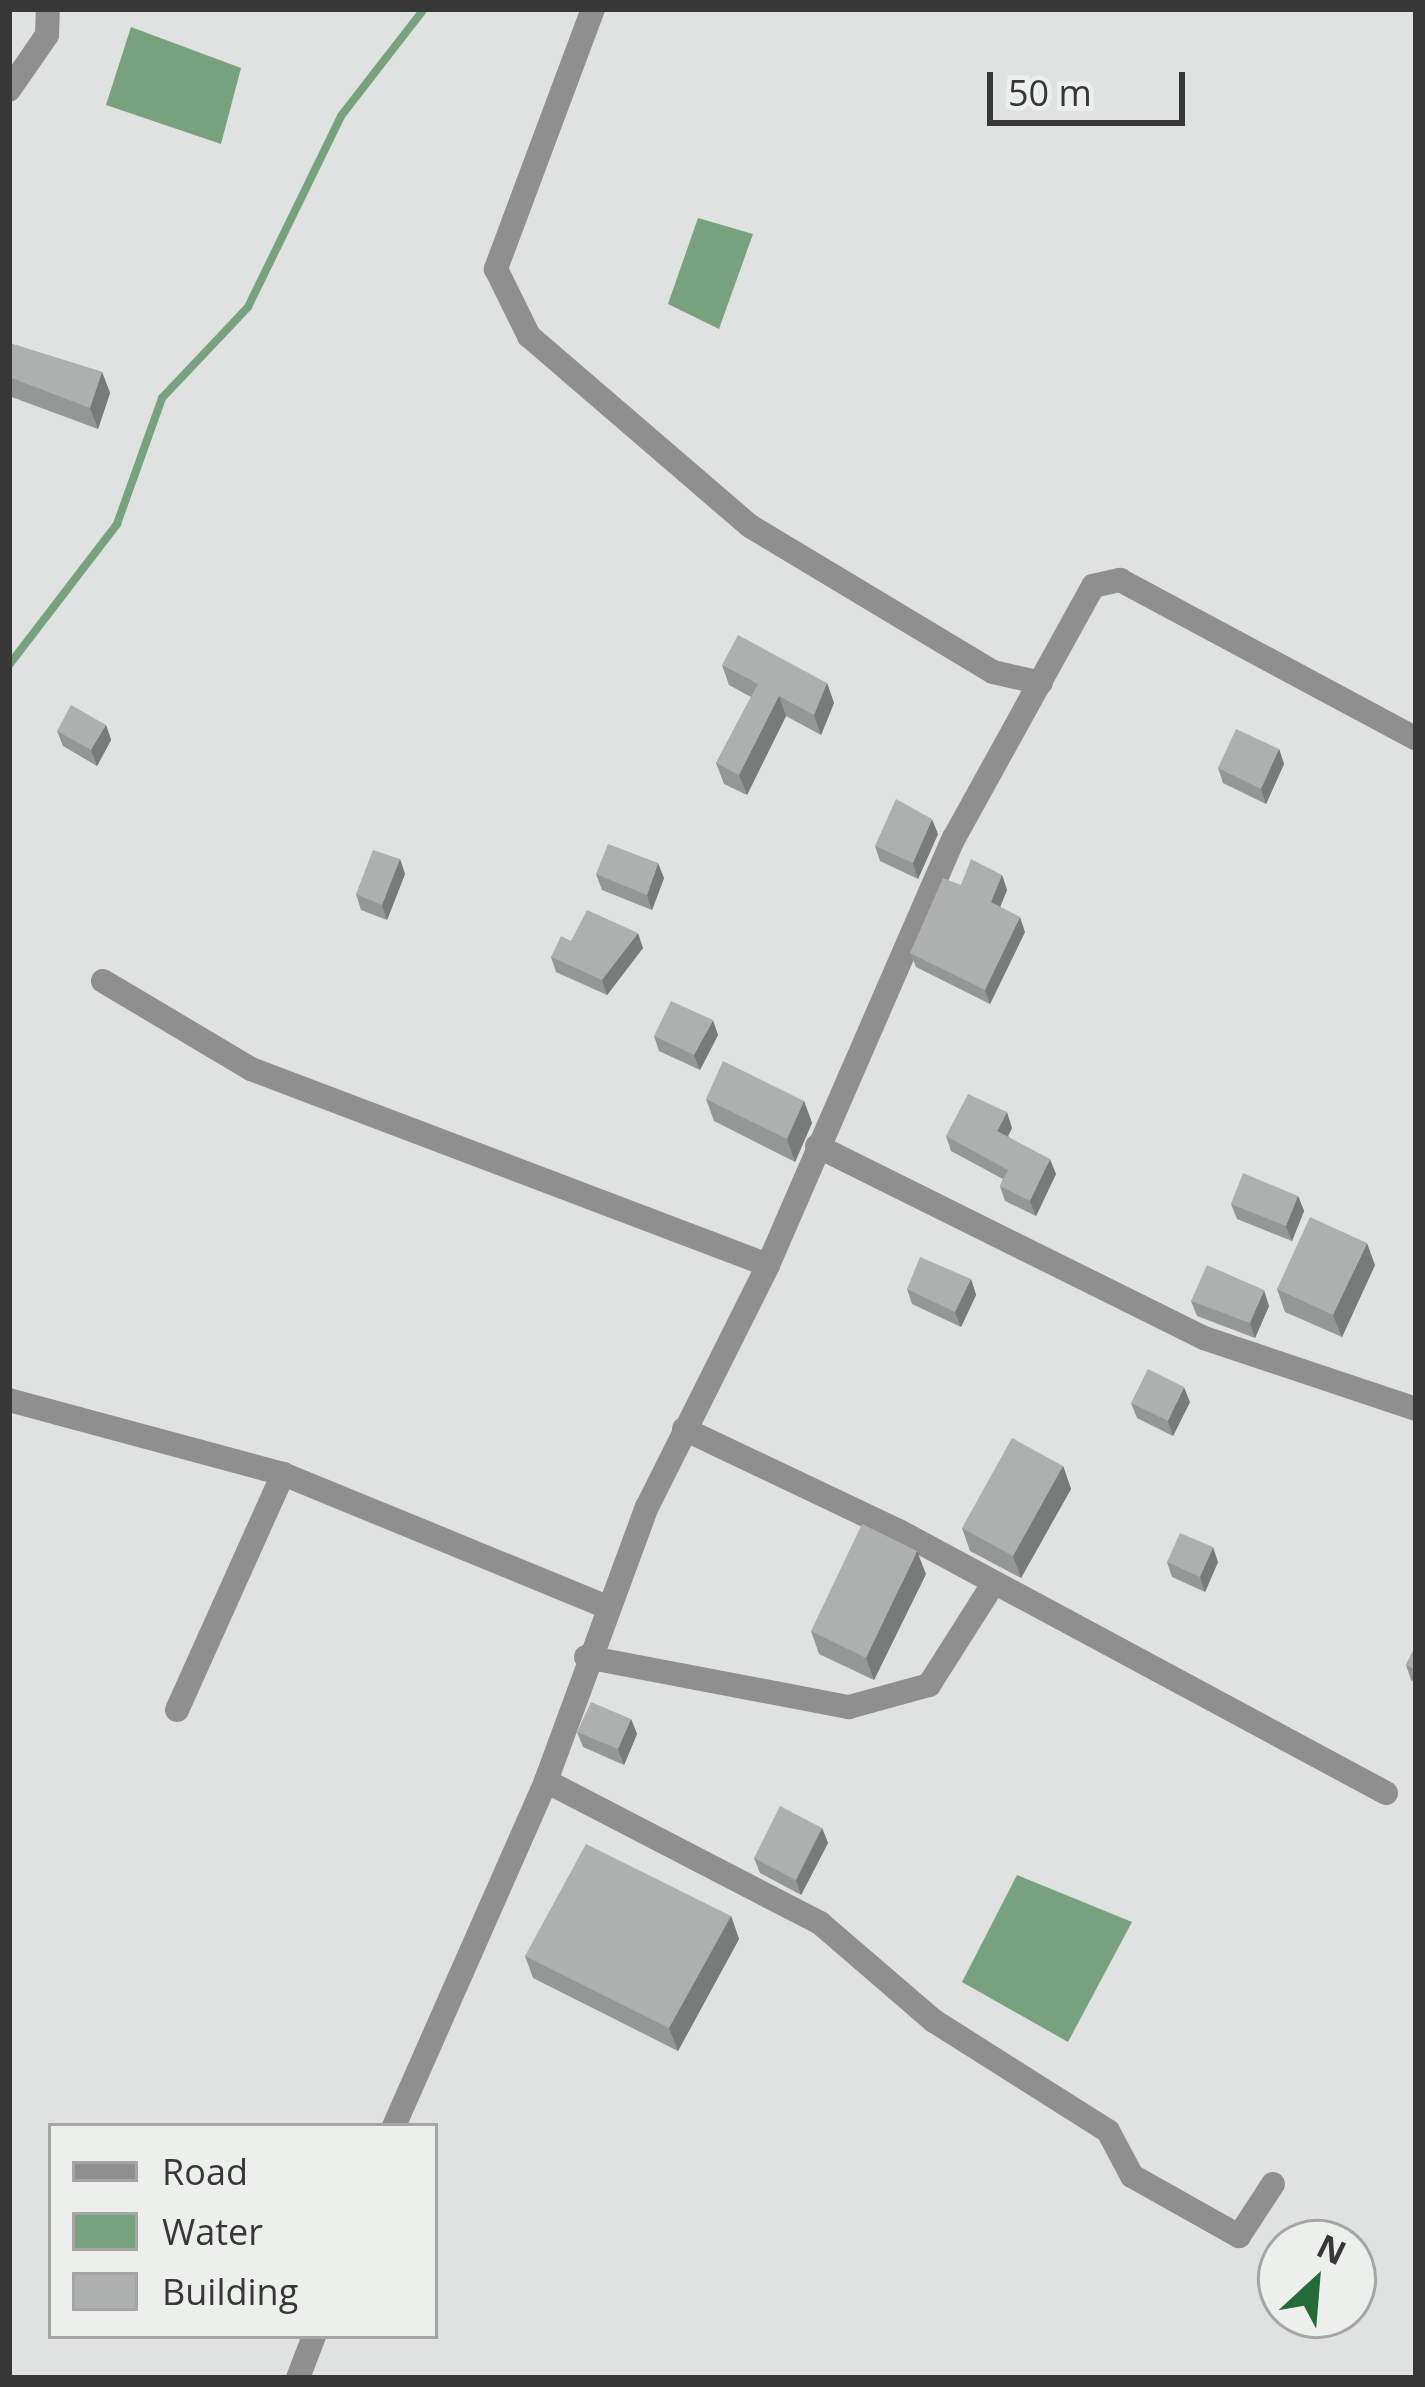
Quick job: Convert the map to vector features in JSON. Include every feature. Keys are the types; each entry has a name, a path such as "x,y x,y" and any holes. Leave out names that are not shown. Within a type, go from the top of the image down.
{"street":[{"path":"9,90 47,35 48,9"},
{"path":"592,9 496,269 529,336 750,526 993,672 1041,683"},
{"path":"395,2123 546,1780 603,1605 768,1265 954,838 1094,586 1120,580 1416,739"},
{"path":"103,981 251,1069 768,1265"},
{"path":"817,1146 1204,1339 1416,1409"},
{"path":"9,1400 283,1474 603,1605"},
{"path":"684,1430 899,1531 990,1589 1386,1793"},
{"path":"177,1710 283,1474"},
{"path":"586,1657 849,1707 929,1685 990,1589"},
{"path":"546,1780 820,1923 934,2021 1108,2132 1132,2176 1240,2236 1273,2184"},
{"path":"298,2378 313,2339"}],"water":[{"path":"131,27 241,68 221,144 106,105"},
{"path":"698,218 753,234 719,329 668,304"},
{"path":"1017,1875 1132,1922 1068,2042 962,1982"}],"building":[{"path":"9,343 102,372 90,408 9,377"},
{"path":"738,635 827,683 814,715 779,696 739,775 716,763 758,684 722,665"},
{"path":"71,705 106,725 91,750 57,731"},
{"path":"1236,729 1279,749 1261,789 1218,768"},
{"path":"896,799 932,819 913,863 875,846"},
{"path":"608,844 658,863 647,895 596,874"},
{"path":"373,850 400,859 382,905 356,894"},
{"path":"971,859 1002,875 991,902 1020,917 985,990 910,953 943,878 961,885"},
{"path":"587,910 638,933 602,980 551,957 561,936 571,941"},
{"path":"671,1001 713,1020 694,1055 654,1036"},
{"path":"723,1061 804,1101 787,1139 706,1099"},
{"path":"968,1094 1007,1112 997,1131 1050,1159 1030,1201 1000,1186 1008,1170 946,1136"},
{"path":"1243,1173 1298,1196 1286,1226 1231,1204"},
{"path":"1310,1217 1367,1243 1333,1315 1277,1289"},
{"path":"920,1257 971,1279 955,1312 907,1289"},
{"path":"1207,1265 1264,1290 1250,1323 1191,1301"},
{"path":"1148,1369 1184,1387 1168,1421 1131,1403"},
{"path":"1012,1438 1063,1466 1013,1556 962,1528"},
{"path":"862,1524 917,1551 866,1658 811,1631"},
{"path":"1180,1533 1213,1547 1200,1577 1167,1562"},
{"path":"1416,1645 1416,1670 1406,1665"},
{"path":"591,1702 631,1719 618,1749 577,1732"},
{"path":"780,1806 822,1828 796,1880 754,1858"},
{"path":"586,1844 731,1916 669,2028 525,1956"}],"waterway":[{"path":"9,665 117,524 162,398 248,307 341,116 424,9"}]}
